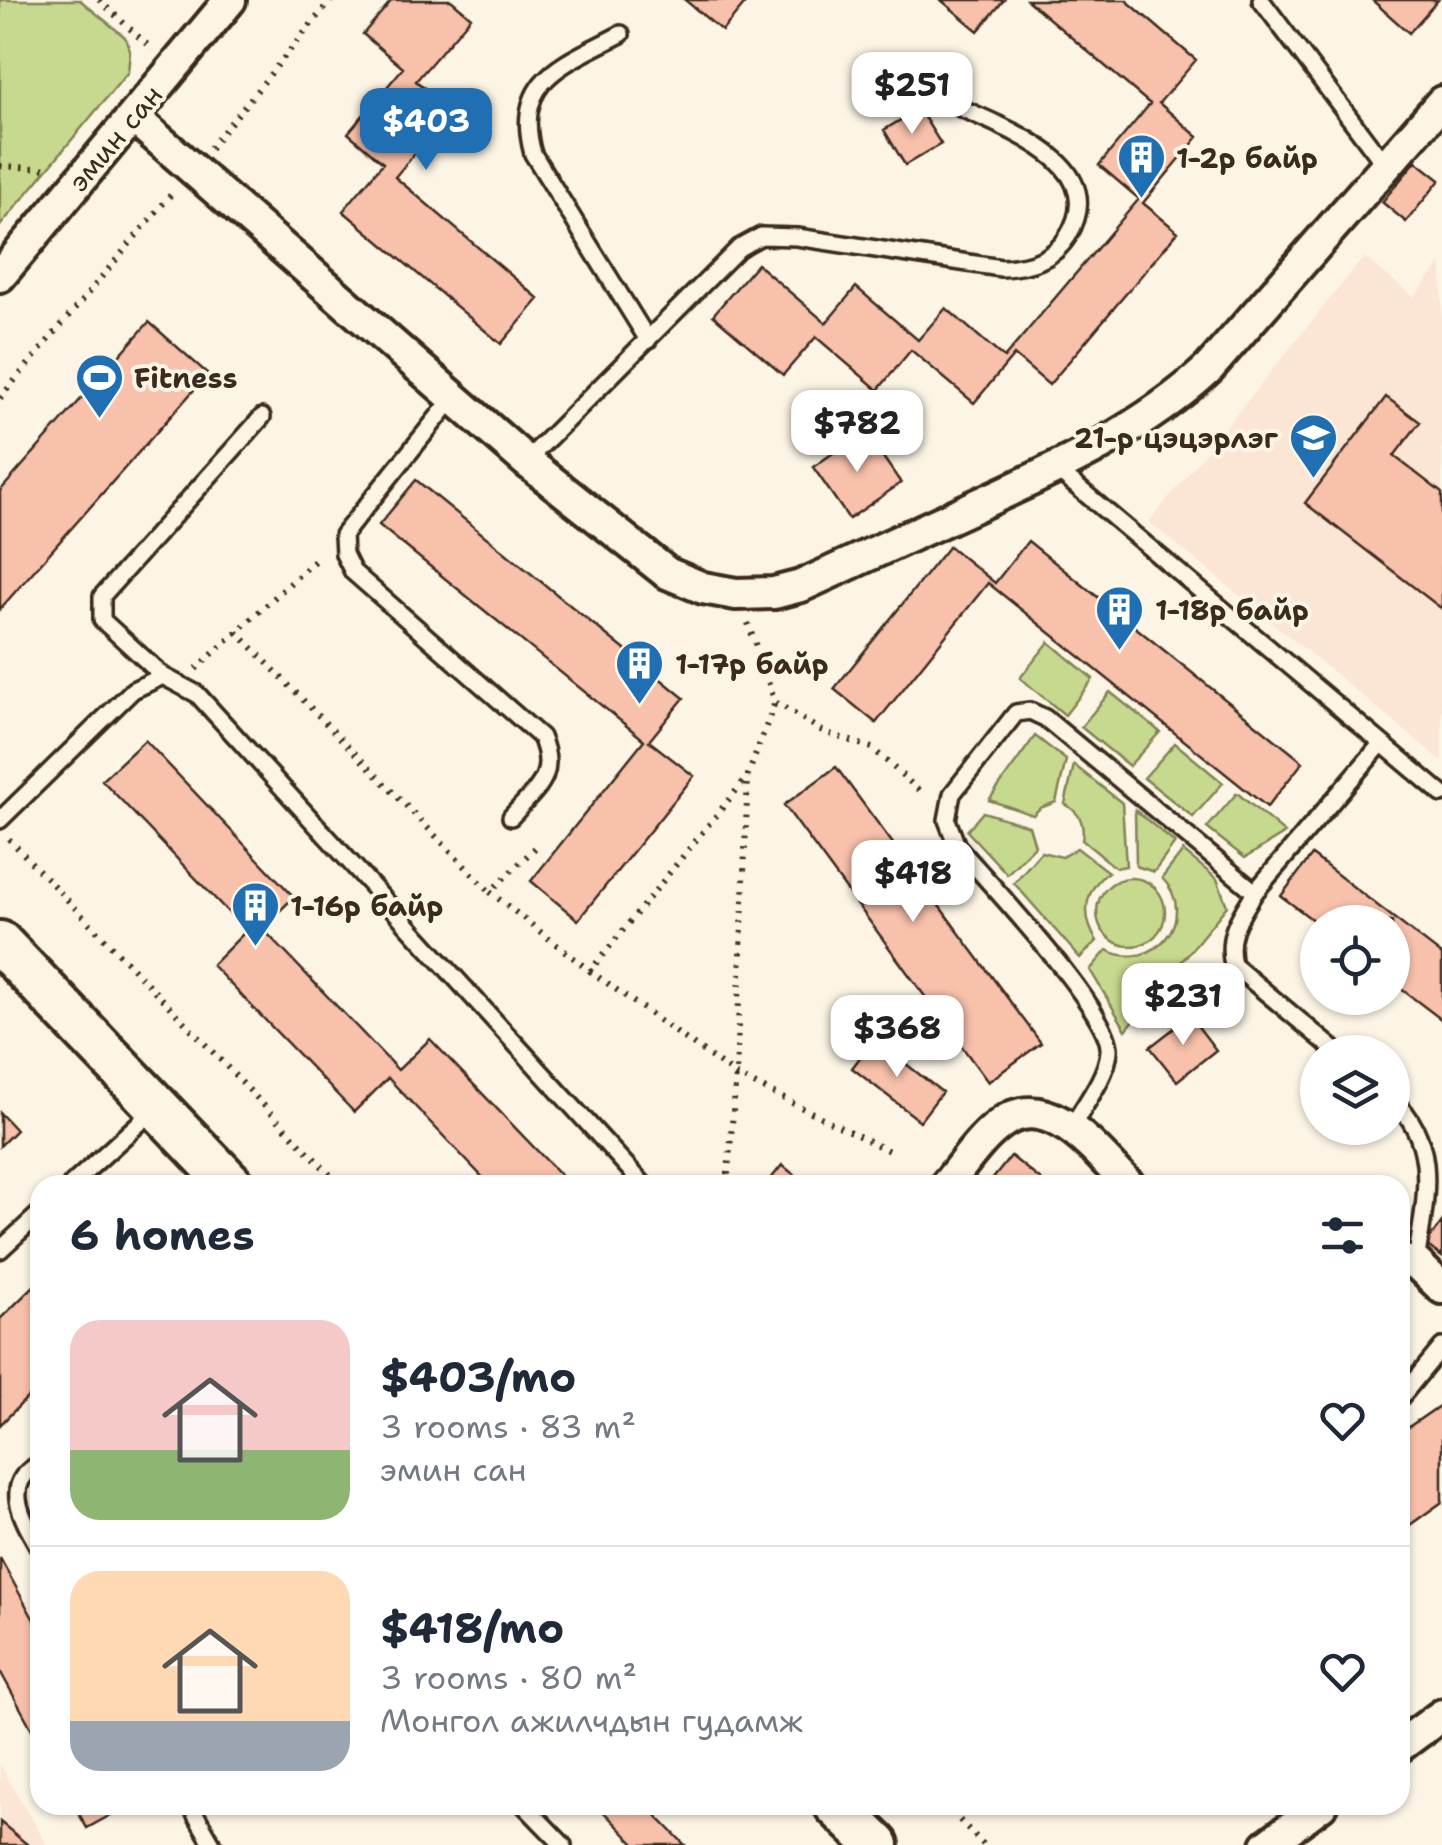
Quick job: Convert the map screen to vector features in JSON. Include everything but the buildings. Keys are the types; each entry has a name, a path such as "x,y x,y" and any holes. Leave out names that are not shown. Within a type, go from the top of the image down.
{"main road":[{"path":"0,943 223,1175"},
{"path":"846,1815 876,1845"}],"street":[{"name":"эмин сан","path":"0,276 230,0"},
{"path":"133,117 526,461 667,573 703,588 736,594 774,593 802,586 1056,469 1182,394 1442,102"},
{"path":"955,1175 1002,1122 1022,1115 1042,1115 1071,1128 1119,1175"},
{"path":"1410,1264 1442,1288"},
{"path":"1410,1739 1442,1715"},
{"path":"1267,1845 1308,1815"}],"lane":[{"path":"1261,0 1385,165"},
{"path":"621,34 550,72 530,100 526,129 533,154 648,340"},
{"path":"526,461 740,248 762,236 797,237 1002,268 1023,267 1061,247 1073,228 1077,206 1076,185 1066,166 1046,150 952,104"},
{"path":"454,398 343,535 344,554 353,572 540,737 550,758 545,779 512,817"},
{"path":"262,418 102,596 102,620 162,676 197,694 635,1175"},
{"path":"1056,469 1442,794"},
{"path":"0,820 133,690 162,676"},
{"path":"1071,1128 1107,1064 1110,1046 1104,1026 1072,981 957,846 947,820 952,794 1016,713 1030,711 1044,718 1255,892"},
{"path":"1317,1035 1234,965 1229,947 1234,926 1255,892 1382,744"},
{"path":"82,1175 158,1107"},
{"path":"1410,1117 1425,1150 1428,1185 1410,1254"},
{"path":"0,1250 30,1222"},
{"path":"1410,1386 1442,1347"},
{"path":"30,1470 20,1477 14,1499 30,1530"},
{"path":"196,1815 213,1845"},
{"path":"534,1815 563,1845"}],"path":[{"path":"99,0 174,68"},
{"path":"0,398 331,0"},
{"path":"179,685 343,535"},
{"path":"736,594 775,702 824,732 872,748 922,794"},
{"path":"238,632 490,892 590,971 736,1075 895,1154"},
{"path":"729,1175 748,775 775,702"},
{"path":"590,971 748,775"},
{"path":"0,830 330,1175"},
{"path":"490,892 535,848"},
{"path":"955,1815 984,1845"}],"shaded area":[{"name":"21-р цэцэрлэг","path":"1364,257 1414,297 1442,262 1442,761 1149,522"},
{"path":"0,1765 47,1845 0,1845"}],"green space":[{"path":"0,0 80,0 125,37 130,51 128,72 0,226"},
{"path":"1049,642 1093,679 1065,715 1020,678"},
{"path":"1110,692 1160,732 1129,766 1081,727"},
{"path":"1035,736 1066,760 1056,802 1033,815 989,800"},
{"path":"1175,743 1223,783 1193,817 1144,778"},
{"path":"1074,765 1122,803 1126,866 1116,868 1082,840 1080,819 1065,804"},
{"path":"1237,793 1285,833 1245,858 1207,828"},
{"path":"1135,810 1175,843 1154,872 1136,866"},
{"path":"983,812 1029,826 1035,846 1007,874 967,831"},
{"path":"1077,848 1108,872 1094,887 1088,904 1089,922 1097,941 1080,958 1014,883 1041,852 1062,857"},
{"path":"1183,851 1217,879 1227,906 1126,1030 1090,970 1107,950 1141,954 1166,938 1176,909 1162,878"},
{"path":"1131,878 1155,888 1165,912 1155,936 1131,946 1107,936 1097,912 1107,888"}],"place":[{"name":"1-2р байр","path":"1141,200"},
{"name":"Fitness","path":"99,420"},
{"name":"21-р цэцэрлэг","path":"1313,480"},
{"name":"1-18р байр","path":"1120,652"},
{"name":"1-17р байр","path":"640,706"},
{"name":"1-16р байр","path":"255,948"}]}
